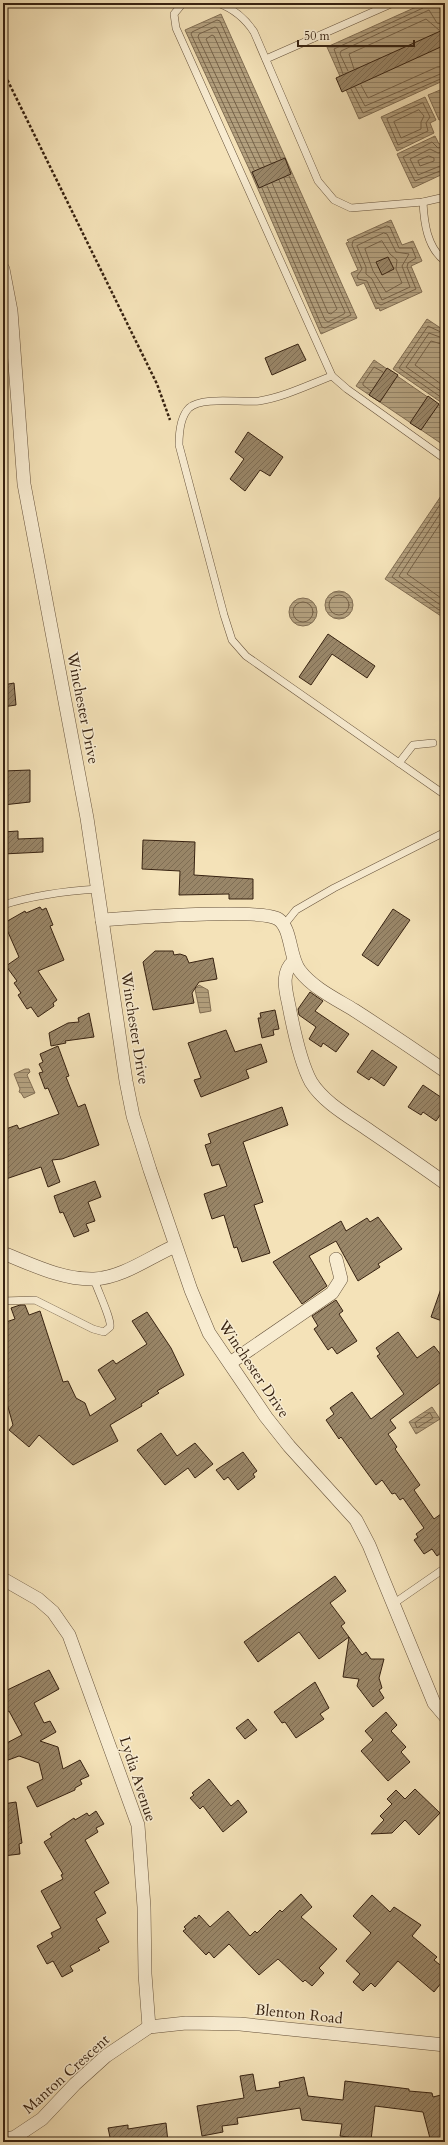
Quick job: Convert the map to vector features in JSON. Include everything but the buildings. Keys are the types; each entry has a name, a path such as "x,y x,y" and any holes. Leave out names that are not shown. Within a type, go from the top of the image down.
{"street":[{"name":"Winchester Drive","path":"3,269 11,311 24,484 87,818 126,1081 133,1116 190,1290 209,1333 266,1417 289,1446 356,1520 369,1545 434,1703 445,1716"},
{"path":"102,920 214,915 269,917 277,919 284,925 294,961 300,971 314,984 445,1071"},
{"path":"294,961 289,965 285,974 285,985 294,1033 311,1082 321,1095 343,1112 445,1183"},
{"path":"3,1253 62,1275 94,1279 121,1272 175,1246"},
{"path":"230,1363 332,1293 341,1279 341,1271 336,1259"},
{"name":"Lydia Avenue","path":"3,1579 38,1599 53,1612 69,1635 138,1825 144,1907 144,1974 149,2027"},
{"name":"Blenton Road","path":"149,2027 186,2023 240,2024 445,2045"},
{"name":"Manton Crescent","path":"3,2140 15,2137 42,2119 106,2056 149,2027"}],"lane":[{"path":"183,3 174,14 176,28 332,376 347,389 445,459"},
{"path":"218,3 228,6 245,18 266,59 318,181 334,200 351,208 423,202 445,197"},
{"path":"266,59 393,3"},
{"path":"423,202 425,230 441,258 445,261"},
{"path":"332,376 288,393 259,401 202,402 190,407 182,420 179,445 232,640 246,656 445,795"},
{"path":"399,763 413,746 433,743"},
{"path":"284,925 296,910 334,888 445,832"},
{"path":"3,905 22,898 68,890 98,889"},
{"path":"3,1301 35,1300 93,1329 104,1332 110,1327 110,1318 103,1306 94,1279"},
{"path":"393,1604 445,1568"}],"path":[{"path":"3,70 157,384 179,445"}],"water":[{"path":"425,3 437,3 445,20 445,80 359,119 327,47"},
{"path":"221,14 357,318 321,334 251,173 185,30"},
{"path":"445,88 445,118 439,120 428,95"},
{"path":"425,97 436,120 430,123 434,133 397,151 381,117"},
{"path":"435,136 439,144 445,142 445,173 413,188 397,154"},
{"path":"391,220 402,245 413,241 422,261 411,266 422,292 380,311 379,308 376,309 364,283 357,286 351,273 358,270 346,243 349,242 347,240"},
{"path":"427,319 445,331 445,405 393,369"},
{"path":"374,360 445,409 445,446 356,386"},
{"path":"443,493 445,494 445,611 441,616 385,579"},
{"path":"339,591 349,595 353,605 349,615 339,619 329,615 325,605 329,595"},
{"path":"303,598 313,602 317,612 313,622 303,626 293,622 289,612 293,602"},
{"path":"199,985 208,990 211,1011 200,1013 195,989"},
{"path":"25,1069 29,1069 30,1072 27,1075 35,1093 24,1098 19,1092 20,1089 14,1074"},
{"path":"432,1407 440,1419 416,1434 409,1422"}]}
